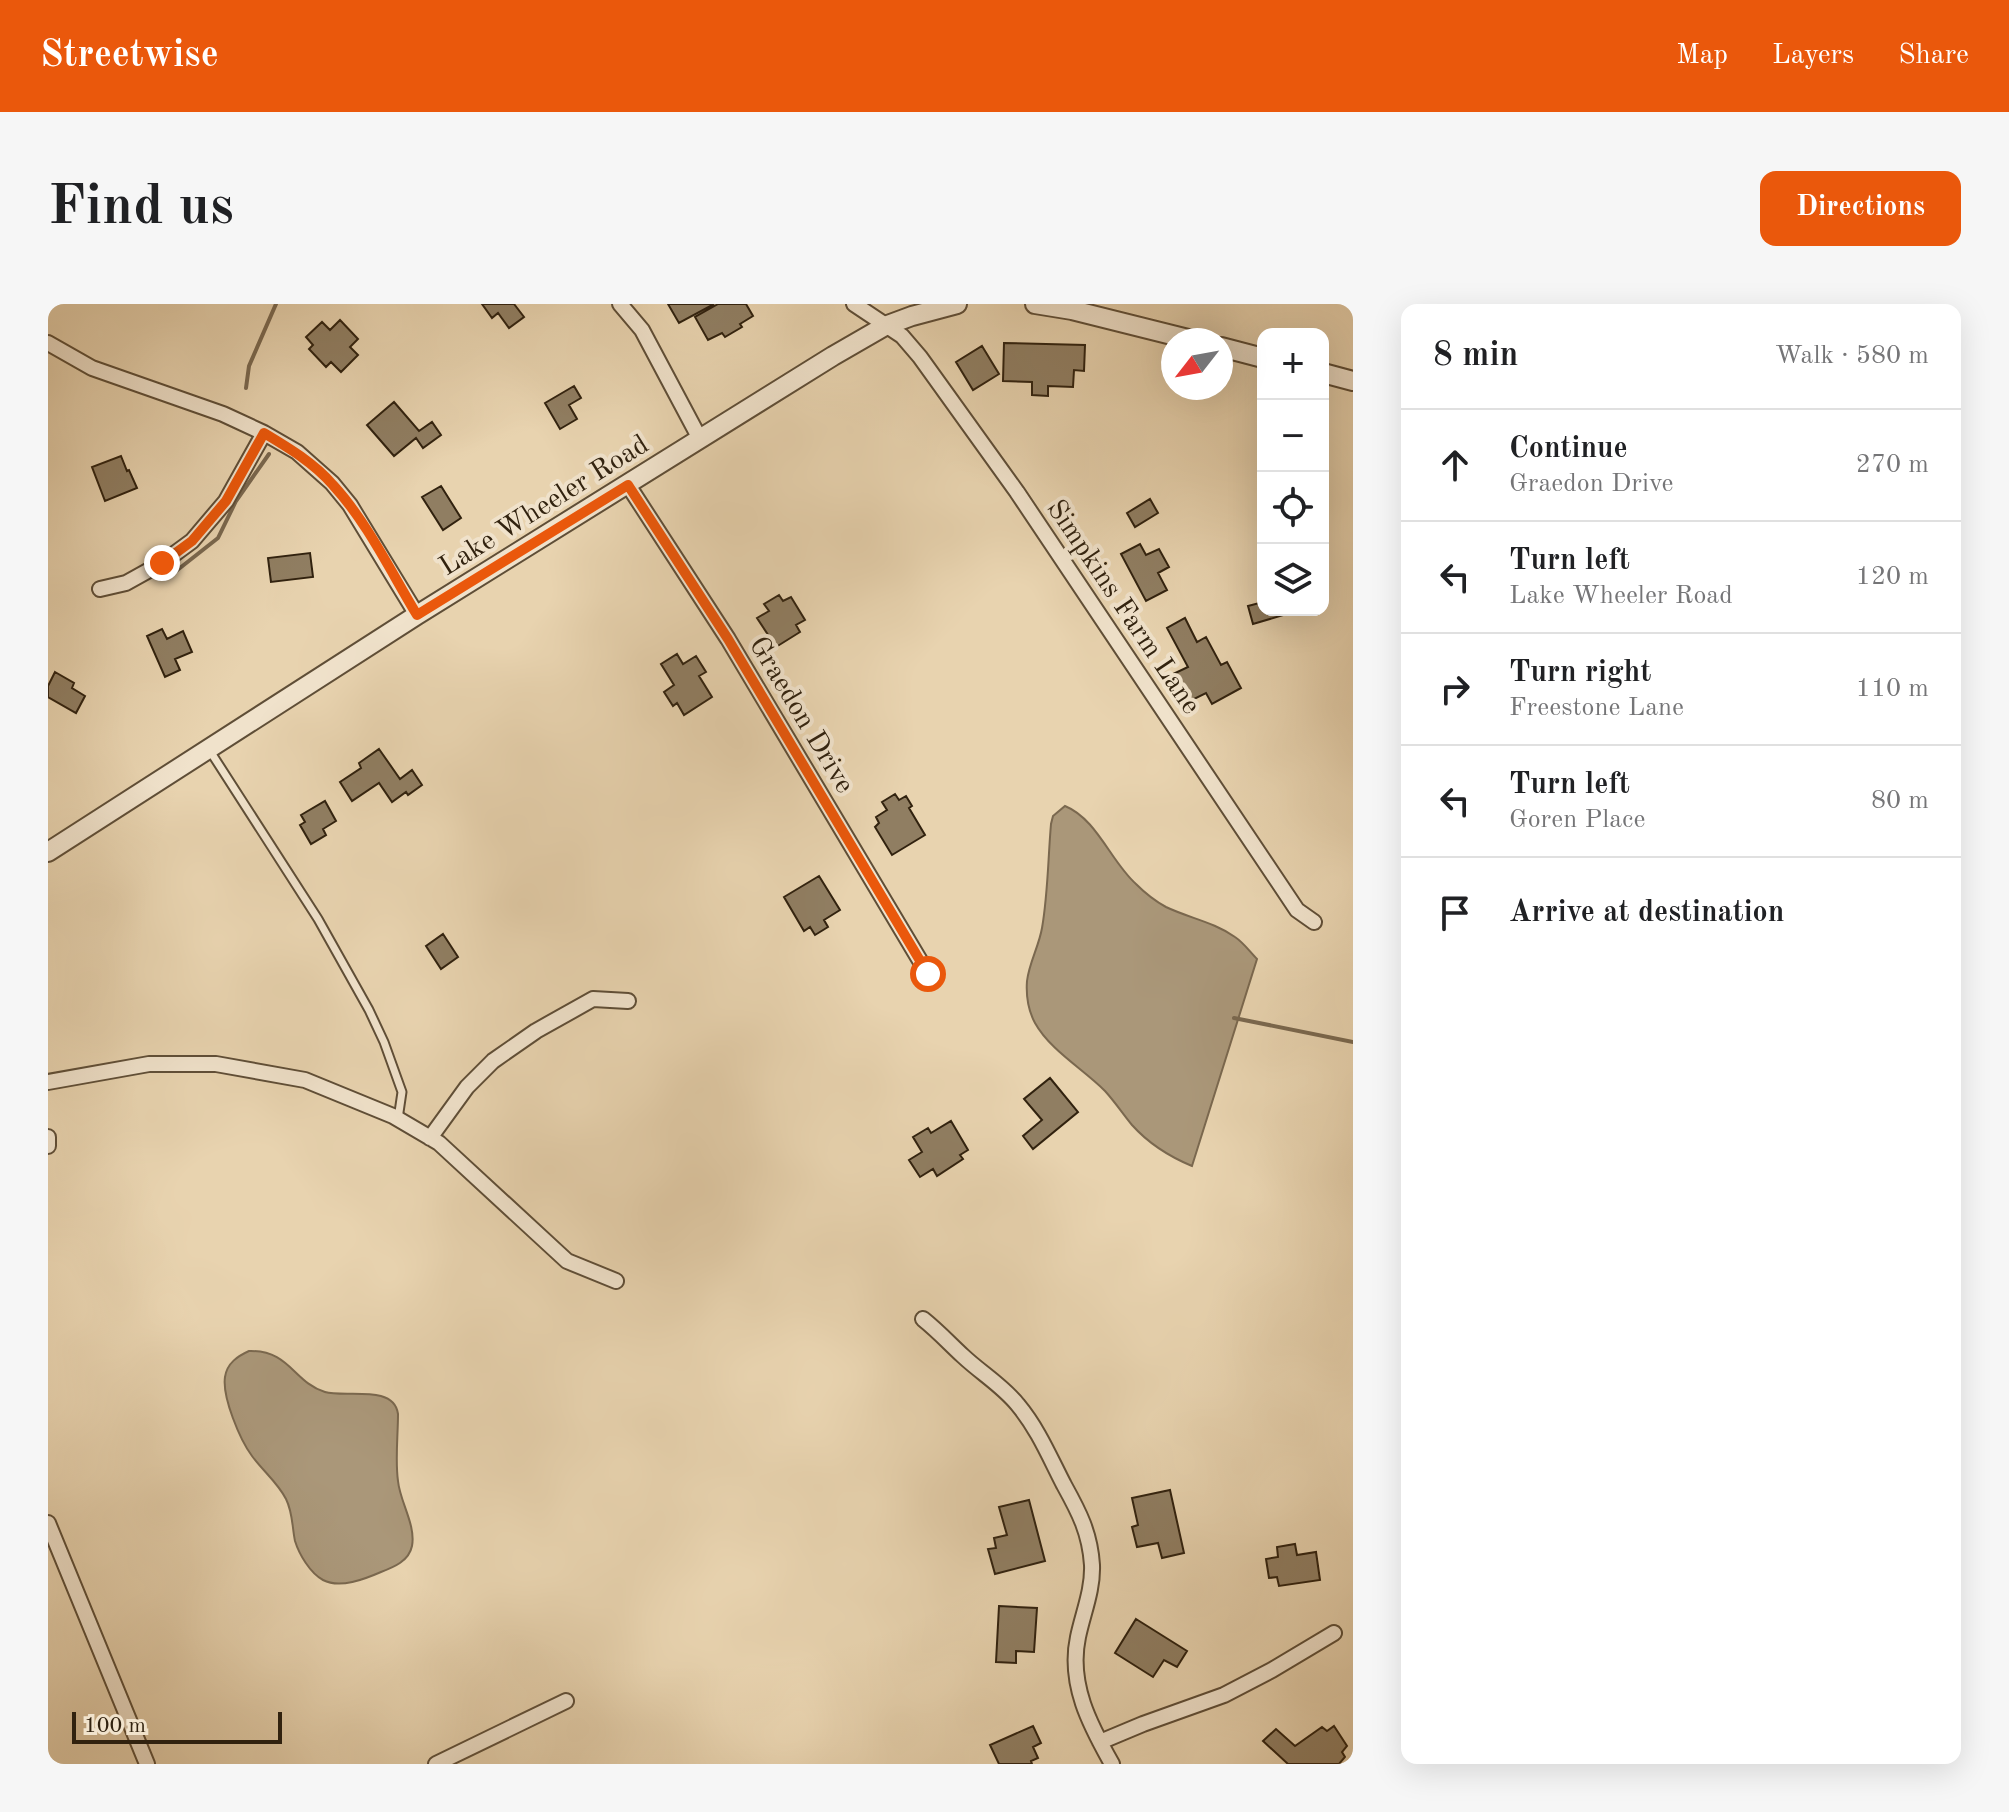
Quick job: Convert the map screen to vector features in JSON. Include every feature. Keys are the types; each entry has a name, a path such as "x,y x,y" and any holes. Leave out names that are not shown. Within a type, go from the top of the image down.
{"street":[{"path":"620,304 642,330 700,439"},
{"name":"Simpkins Farm Lane","path":"854,304 902,336 920,357 1017,492 1297,910 1314,922"},
{"name":"Lake Wheeler Road","path":"48,852 417,615 885,326 957,304"},
{"path":"1035,304 1161,332"},
{"path":"48,343 92,368 223,414 297,452 332,483 358,518 417,615"},
{"path":"1233,350 1257,356"},
{"path":"1329,375 1353,381"},
{"path":"100,589 126,583 162,563 192,541 226,501 264,433"},
{"name":"Graedon Drive","path":"628,485 728,639 928,974"},
{"path":"430,1138 467,1087 493,1061 536,1031 593,999 628,1001"},
{"path":"48,1082 149,1064 216,1064 305,1080 398,1119 439,1143 567,1261 616,1281"},
{"path":"48,1137 48,1146"},
{"path":"923,1319 1018,1404 1039,1435 1077,1505 1089,1538 1092,1568 1078,1640 1076,1670 1085,1711 1112,1764"},
{"path":"48,1523 147,1764"},
{"path":"1100,1742 1224,1695 1334,1633"},
{"path":"436,1764 566,1701"}],"lane":[{"path":"208,749 318,919 363,998 384,1042 402,1092 398,1119"}],"shaded area":[{"path":"1065,806 1086,821 1127,875 1150,897 1166,907 1227,932 1257,959 1192,1166 1159,1149 1138,1132 1105,1091 1049,1042 1031,1013 1027,981 1041,935 1051,824 1053,816"},
{"path":"249,1351 274,1356 305,1381 325,1392 378,1395 395,1405 398,1414 398,1481 413,1538 408,1556 400,1563 360,1580 337,1584 318,1577 306,1563 295,1541 286,1499 247,1449 229,1407 226,1372 234,1361"}],"building":[{"path":"482,304 514,304 524,317 509,328 498,313 492,318"},
{"path":"668,304 714,304 679,323"},
{"path":"718,304 746,304 753,316 725,337 722,333 708,340 695,317"},
{"path":"340,320 358,339 350,347 358,355 341,372 331,362 326,367 309,349 313,345 306,337 322,322 330,330"},
{"path":"1004,343 1085,345 1084,371 1074,370 1073,387 1048,386 1048,396 1032,395 1032,382 1003,381"},
{"path":"982,346 999,374 973,390 956,362"},
{"path":"574,386 581,398 569,405 577,419 560,429 545,403"},
{"path":"394,402 419,431 432,422 441,435 423,448 416,438 394,456 367,425"},
{"path":"121,456 137,488 105,501 92,467"},
{"path":"441,486 461,518 443,530 422,497"},
{"path":"1150,499 1158,513 1135,527 1127,513"},
{"path":"1140,544 1146,555 1159,549 1169,567 1158,573 1167,590 1146,601 1121,554"},
{"path":"310,553 313,577 271,582 268,558"},
{"path":"779,595 783,601 791,597 805,620 796,625 800,632 776,647 757,618 769,611 764,604"},
{"path":"1257,604 1257,616 1280,616 1253,624 1248,606"},
{"path":"1185,618 1197,642 1206,637 1221,665 1227,662 1241,688 1212,704 1206,693 1186,703 1171,675 1188,667 1167,628"},
{"path":"162,629 167,639 183,631 192,652 175,659 180,670 165,677 147,636"},
{"path":"677,654 683,664 696,656 706,672 699,676 712,697 684,715 677,703 673,706 664,692 674,685 661,664"},
{"path":"55,672 74,683 72,688 85,696 76,713 48,697 48,686"},
{"path":"379,749 400,779 412,770 422,785 392,802 379,783 352,801 340,782 361,768 359,763"},
{"path":"895,794 899,800 906,796 912,806 909,808 925,835 892,855 875,827 879,823 876,817 887,810 882,802"},
{"path":"325,801 336,821 323,829 326,835 311,844 300,825 305,822 301,815"},
{"path":"819,876 840,910 824,920 828,927 815,935 810,927 804,931 784,897"},
{"path":"443,934 458,957 441,969 426,946"},
{"path":"1050,1078 1078,1112 1033,1149 1023,1136 1042,1120 1024,1099"},
{"path":"951,1121 968,1150 960,1155 963,1159 937,1176 933,1169 920,1177 909,1160 922,1152 913,1137 928,1128 931,1133"},
{"path":"1170,1490 1184,1553 1162,1558 1158,1543 1137,1547 1132,1527 1138,1525 1132,1498"},
{"path":"1029,1500 1045,1561 995,1574 988,1549 996,1548 994,1538 1007,1535 999,1507"},
{"path":"1295,1544 1297,1555 1316,1552 1320,1580 1279,1586 1277,1577 1269,1578 1266,1559 1278,1557 1277,1547"},
{"path":"999,1606 1037,1608 1034,1652 1016,1651 1016,1663 996,1662"},
{"path":"1136,1619 1187,1651 1177,1667 1164,1660 1153,1677 1115,1653"},
{"path":"1033,1726 1041,1743 1033,1747 1038,1758 1031,1761 1032,1764 999,1764 990,1745"},
{"path":"1334,1726 1347,1746 1342,1752 1345,1757 1339,1764 1288,1764 1263,1741 1276,1729 1295,1746 1322,1727 1327,1731"}],"waterway":[{"path":"246,388 249,366 276,304"},
{"path":"171,575 218,538 236,501 269,454"},
{"path":"1234,1018 1353,1042"}],"route":[{"path":"162,563 192,541 226,501 264,433 297,452 332,483 350,505 417,615 628,485 728,639 928,974"}]}
